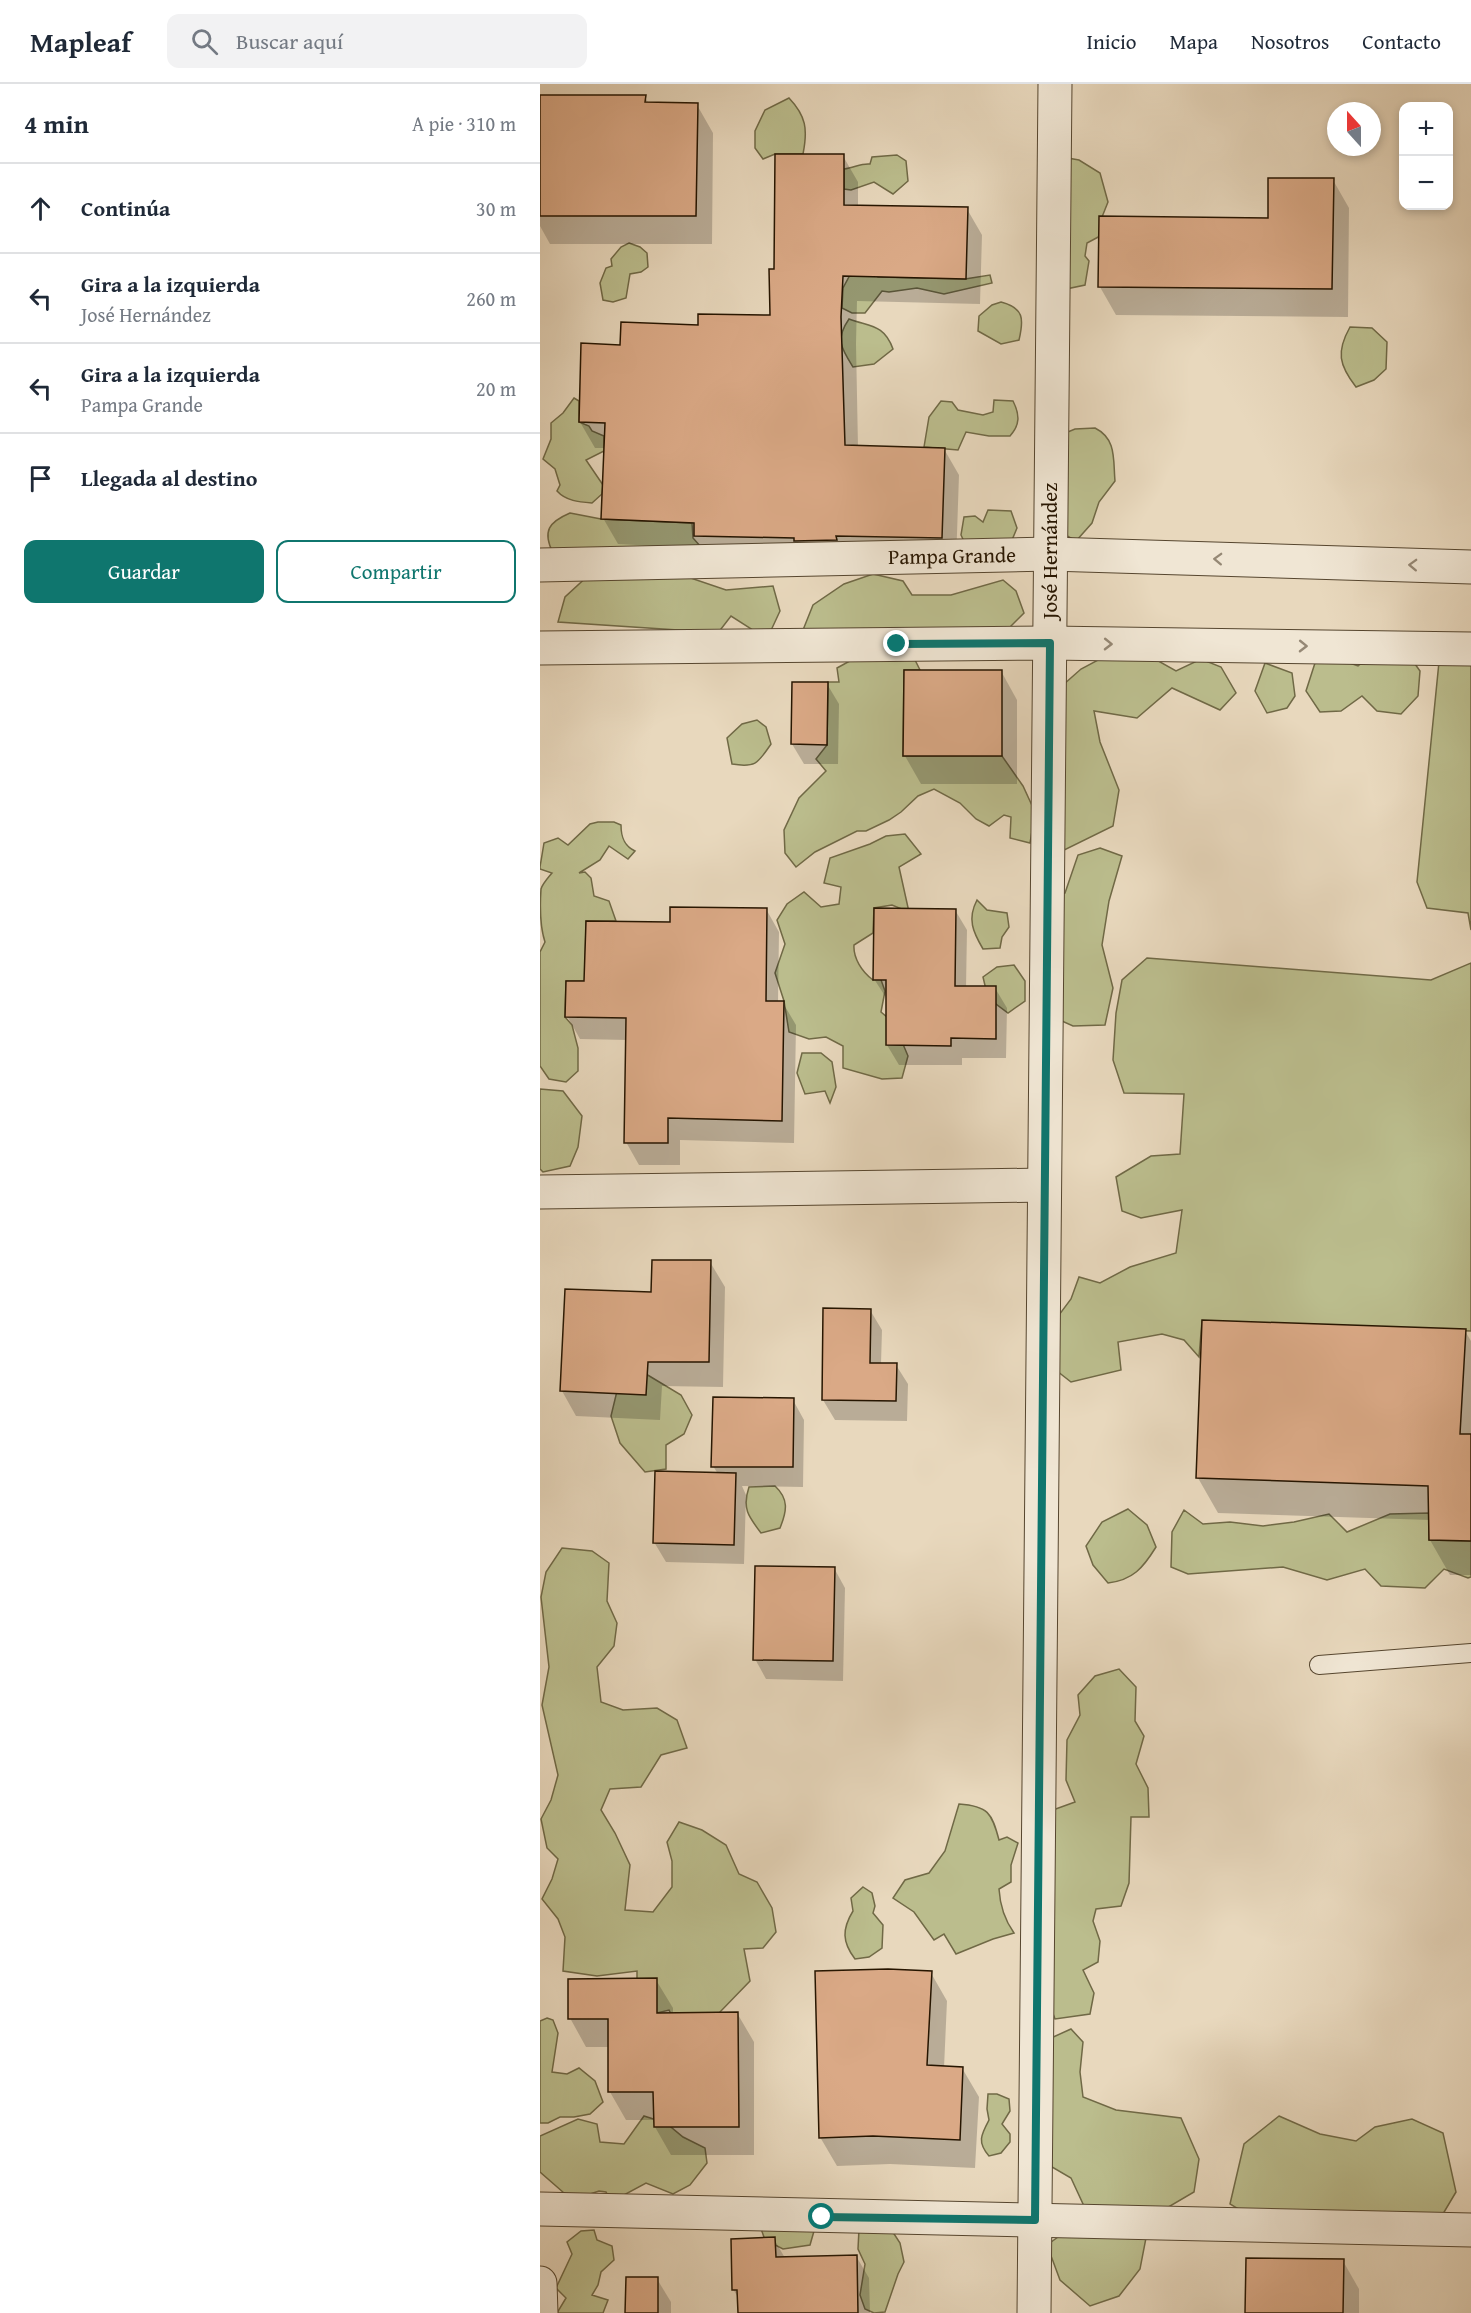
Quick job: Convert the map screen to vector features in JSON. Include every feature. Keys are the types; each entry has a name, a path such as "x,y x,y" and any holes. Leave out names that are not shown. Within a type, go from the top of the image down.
{"street":[{"name":"José Hernández","path":"1034,2313 1055,84"},
{"name":"Pampa Grande","path":"540,566 1050,554 1471,567"},
{"path":"540,648 1050,643 1471,649"},
{"path":"540,1192 1044,1185"},
{"path":"540,2209 1471,2230"},
{"path":"540,2283 540,2313"}],"lane":[{"path":"1319,1665 1471,1653"}],"green space":[{"path":"789,98 799,111 804,123 803,154 775,154 763,159 755,148 755,131 765,110"},
{"path":"897,155 906,161 908,181 893,194 874,182 851,190 844,189 844,169 870,164 872,157"},
{"path":"1062,157 1079,160 1100,173 1108,202 1100,222 1102,235 1087,243 1085,256 1089,261 1085,285 1066,289"},
{"path":"629,243 640,247 647,253 648,267 641,272 630,274 626,298 613,302 603,300 600,283 606,268 612,266 611,259 621,247"},
{"path":"869,270 878,277 965,279 990,275 992,283 944,294 917,288 882,291 865,313 852,313 842,308 843,288 850,275"},
{"path":"1001,302 1009,304 1020,315 1022,326 1019,340 1001,344 978,331 979,316 992,305"},
{"path":"849,319 881,331 893,349 874,364 853,367 841,343 842,332"},
{"path":"1350,327 1372,328 1387,342 1386,369 1374,380 1356,387 1346,372 1341,358 1343,344"},
{"path":"574,398 579,401 579,422 604,436 604,451 586,460 603,485 602,494 592,503 564,497 557,491 560,485 555,469 543,459 551,439 551,423 563,413"},
{"path":"994,400 1013,401 1018,415 1017,424 1010,436 989,436 966,432 958,450 924,447 929,417 941,401 952,402 958,410 983,415 993,412"},
{"path":"1095,428 1107,438 1110,444 1114,458 1115,481 1099,502 1092,523 1076,541 1062,533 1058,436 1075,429"},
{"path":"988,510 1011,511 1017,528 1012,540 967,548 961,535 964,517 975,516 983,522"},
{"path":"570,513 601,519 692,523 693,538 701,547 553,553 548,539 550,528 557,520"},
{"path":"673,572 726,590 773,586 780,611 767,639 731,616 711,642 693,631 558,622 565,597 590,574"},
{"path":"873,574 903,581 912,595 951,595 1003,580 1016,591 1024,613 1002,635 803,630 813,605 844,584"},
{"path":"1128,644 1176,671 1201,659 1221,667 1236,693 1220,710 1172,688 1137,718 1094,711 1100,742 1119,790 1113,826 1046,859 1034,820 1030,843 1010,838 1011,817 1004,815 989,826 976,819 960,803 934,789 918,796 889,820 866,831 857,831 815,852 796,867 785,853 784,830 799,798 826,771 816,759 827,745 828,682 839,682 837,668 857,657 912,654 920,670 904,670 903,756 1002,756 1023,786 1035,812 1054,693 1081,669"},
{"path":"1380,648 1410,657 1420,671 1418,696 1401,714 1377,711 1362,696 1341,711 1320,712 1306,691 1315,663 1341,660 1358,666"},
{"path":"1439,662 1471,662 1471,930 1468,913 1427,908 1417,882"},
{"path":"1265,663 1292,673 1295,696 1287,708 1267,713 1255,691"},
{"path":"757,720 766,727 771,744 756,763 732,764 727,738 742,724"},
{"path":"614,822 621,825 624,841 635,851 628,859 609,846 600,860 579,873 585,872 591,878 594,896 609,901 616,921 586,921 585,981 566,981 565,1017 572,1025 578,1048 578,1071 566,1082 549,1079 540,1066 540,952 545,942 541,923 541,889 552,873 540,867 544,843 558,838 568,845 590,824"},
{"path":"905,834 921,854 899,867 909,912 892,905 874,908 873,933 854,945 857,960 865,973 873,980 880,977 885,991 881,1012 894,1023 908,1056 902,1078 882,1079 843,1068 843,1046 826,1037 809,1039 789,1032 784,1001 775,973 785,944 777,920 787,904 804,892 821,907 839,904 841,887 824,883 830,858 886,836"},
{"path":"1100,848 1122,856 1109,901 1102,945 1113,988 1105,1025 1073,1026 1033,1008 1035,895 1065,893 1078,855"},
{"path":"977,900 987,910 1007,913 1009,927 1002,937 1000,948 983,949 976,937 972,925 972,913"},
{"path":"1147,958 1431,980 1471,963 1471,1331 1202,1321 1199,1357 1184,1340 1162,1334 1118,1342 1121,1370 1071,1382 1043,1360 1050,1327 1071,1299 1079,1277 1100,1283 1130,1267 1176,1253 1182,1210 1141,1218 1122,1211 1116,1177 1151,1156 1180,1154 1184,1094 1124,1093 1113,1060 1116,1013 1122,980"},
{"path":"1014,965 1025,981 1025,1001 1008,1013 988,998 983,977 997,967"},
{"path":"802,1053 821,1053 832,1062 836,1087 830,1103 825,1091 805,1094 797,1073"},
{"path":"540,1089 563,1091 582,1116 578,1147 570,1166 543,1172 540,1169"},
{"path":"646,1374 681,1395 692,1415 684,1434 666,1445 666,1469 645,1472 620,1443 611,1416 617,1391"},
{"path":"775,1486 785,1501 784,1516 780,1528 761,1533 746,1506 749,1487"},
{"path":"1128,1509 1147,1525 1156,1547 1147,1561 1131,1576 1108,1583 1093,1565 1086,1546 1102,1522"},
{"path":"1184,1510 1203,1524 1230,1522 1263,1526 1329,1514 1347,1532 1390,1514 1429,1513 1429,1540 1471,1541 1471,1577 1468,1578 1444,1569 1425,1588 1381,1586 1365,1569 1327,1580 1283,1567 1188,1574 1171,1567 1172,1532"},
{"path":"562,1548 592,1551 609,1563 607,1601 617,1623 614,1646 597,1667 601,1702 623,1710 657,1708 677,1720 687,1748 661,1755 641,1787 610,1789 601,1810 630,1865 625,1910 653,1912 672,1887 672,1861 667,1842 679,1822 702,1830 726,1845 739,1874 757,1882 772,1908 776,1932 763,1948 744,1949 750,1981 720,2012 700,2026 674,2020 669,2010 657,2013 637,1993 637,1971 597,1976 563,1971 565,1937 558,1919 542,1899 552,1879 558,1859 547,1848 541,1819 551,1800 558,1775 542,1705 549,1667 541,1597 546,1572"},
{"path":"1119,1669 1136,1687 1135,1721 1144,1736 1136,1764 1148,1788 1149,1817 1131,1817 1129,1883 1121,1906 1096,1909 1093,1921 1100,1941 1098,1962 1083,1970 1094,1993 1090,2014 1055,2019 1047,1997 1050,1811 1075,1802 1066,1780 1067,1740 1080,1715 1078,1695 1095,1676"},
{"path":"959,1804 983,1809 991,1817 999,1840 1007,1837 1018,1843 1011,1865 1011,1882 999,1889 1003,1912 1014,1933 956,1954 944,1934 934,1940 914,1912 893,1898 905,1880 929,1873 945,1851"},
{"path":"863,1887 872,1893 875,1906 873,1913 883,1925 882,1948 869,1957 855,1959 848,1947 845,1930 853,1911 851,1898"},
{"path":"547,2018 553,2020 558,2033 552,2072 567,2074 579,2068 595,2081 603,2102 590,2114 560,2117 548,2123 540,2123 540,2021"},
{"path":"1071,2029 1083,2042 1080,2072 1083,2097 1116,2110 1181,2118 1199,2159 1194,2192 1148,2219 1084,2206 1071,2178 1052,2167 1045,2143 1051,2038"},
{"path":"988,2094 997,2094 1009,2099 1010,2111 1002,2124 1010,2134 1010,2142 1001,2153 989,2156 982,2142 989,2120"},
{"path":"644,2116 666,2123 683,2137 705,2148 707,2163 690,2185 673,2194 646,2183 611,2202 606,2192 599,2191 572,2200 540,2172 540,2136 578,2119 597,2124 600,2142 624,2144"},
{"path":"1279,2116 1320,2134 1356,2141 1375,2127 1412,2119 1443,2133 1456,2192 1437,2224 1266,2226 1230,2204 1244,2144"},
{"path":"759,2223 814,2231 810,2245 783,2249 765,2240"},
{"path":"887,2223 900,2243 904,2262 885,2312 874,2313 865,2309 860,2295 865,2264 858,2249 859,2229"},
{"path":"1072,2227 1146,2238 1140,2269 1119,2296 1090,2306 1060,2280 1047,2245"},
{"path":"594,2230 597,2240 612,2246 614,2260 601,2272 598,2285 592,2295 608,2300 603,2313 557,2313 566,2298 556,2288 572,2254 567,2242 581,2231"}],"building":[{"path":"540,95 646,95 645,102 698,103 696,216 540,216"},
{"path":"775,154 844,154 844,205 968,207 966,279 843,276 841,317 845,445 945,448 942,538 836,536 837,540 794,541 794,538 694,536 694,523 601,519 605,423 579,422 581,343 620,345 621,322 698,325 698,314 770,315 769,269 774,269"},
{"path":"1268,178 1334,178 1332,289 1098,287 1099,216 1268,218"},
{"path":"904,670 1002,670 1002,756 903,756"},
{"path":"792,682 828,682 827,745 791,744"},
{"path":"670,907 767,908 766,1001 784,1001 782,1121 668,1118 668,1143 624,1143 626,1018 565,1017 566,981 584,981 586,921 670,922"},
{"path":"874,908 956,909 955,986 996,986 996,1039 951,1038 951,1046 886,1045 886,980 873,980"},
{"path":"652,1260 711,1260 709,1362 648,1362 646,1395 560,1391 565,1289 651,1292"},
{"path":"823,1308 871,1309 870,1363 897,1363 896,1401 822,1400"},
{"path":"1202,1320 1466,1329 1460,1434 1471,1434 1471,1541 1429,1540 1428,1486 1196,1478"},
{"path":"713,1397 794,1398 793,1467 711,1467"},
{"path":"655,1471 736,1473 734,1545 653,1543"},
{"path":"755,1566 835,1567 833,1661 753,1660"},
{"path":"888,1969 932,1971 927,2065 963,2067 960,2140 873,2136 819,2138 815,1971"},
{"path":"657,1978 657,2013 738,2012 739,2127 654,2127 653,2092 608,2092 608,2019 568,2019 568,1979"},
{"path":"775,2237 776,2257 857,2255 858,2313 738,2313 737,2290 732,2290 731,2239"},
{"path":"1246,2258 1344,2259 1343,2313 1245,2313"},
{"path":"626,2277 658,2277 658,2313 625,2313"}],"route":[{"path":"822,2217 1035,2220 1050,643 897,644"}]}
